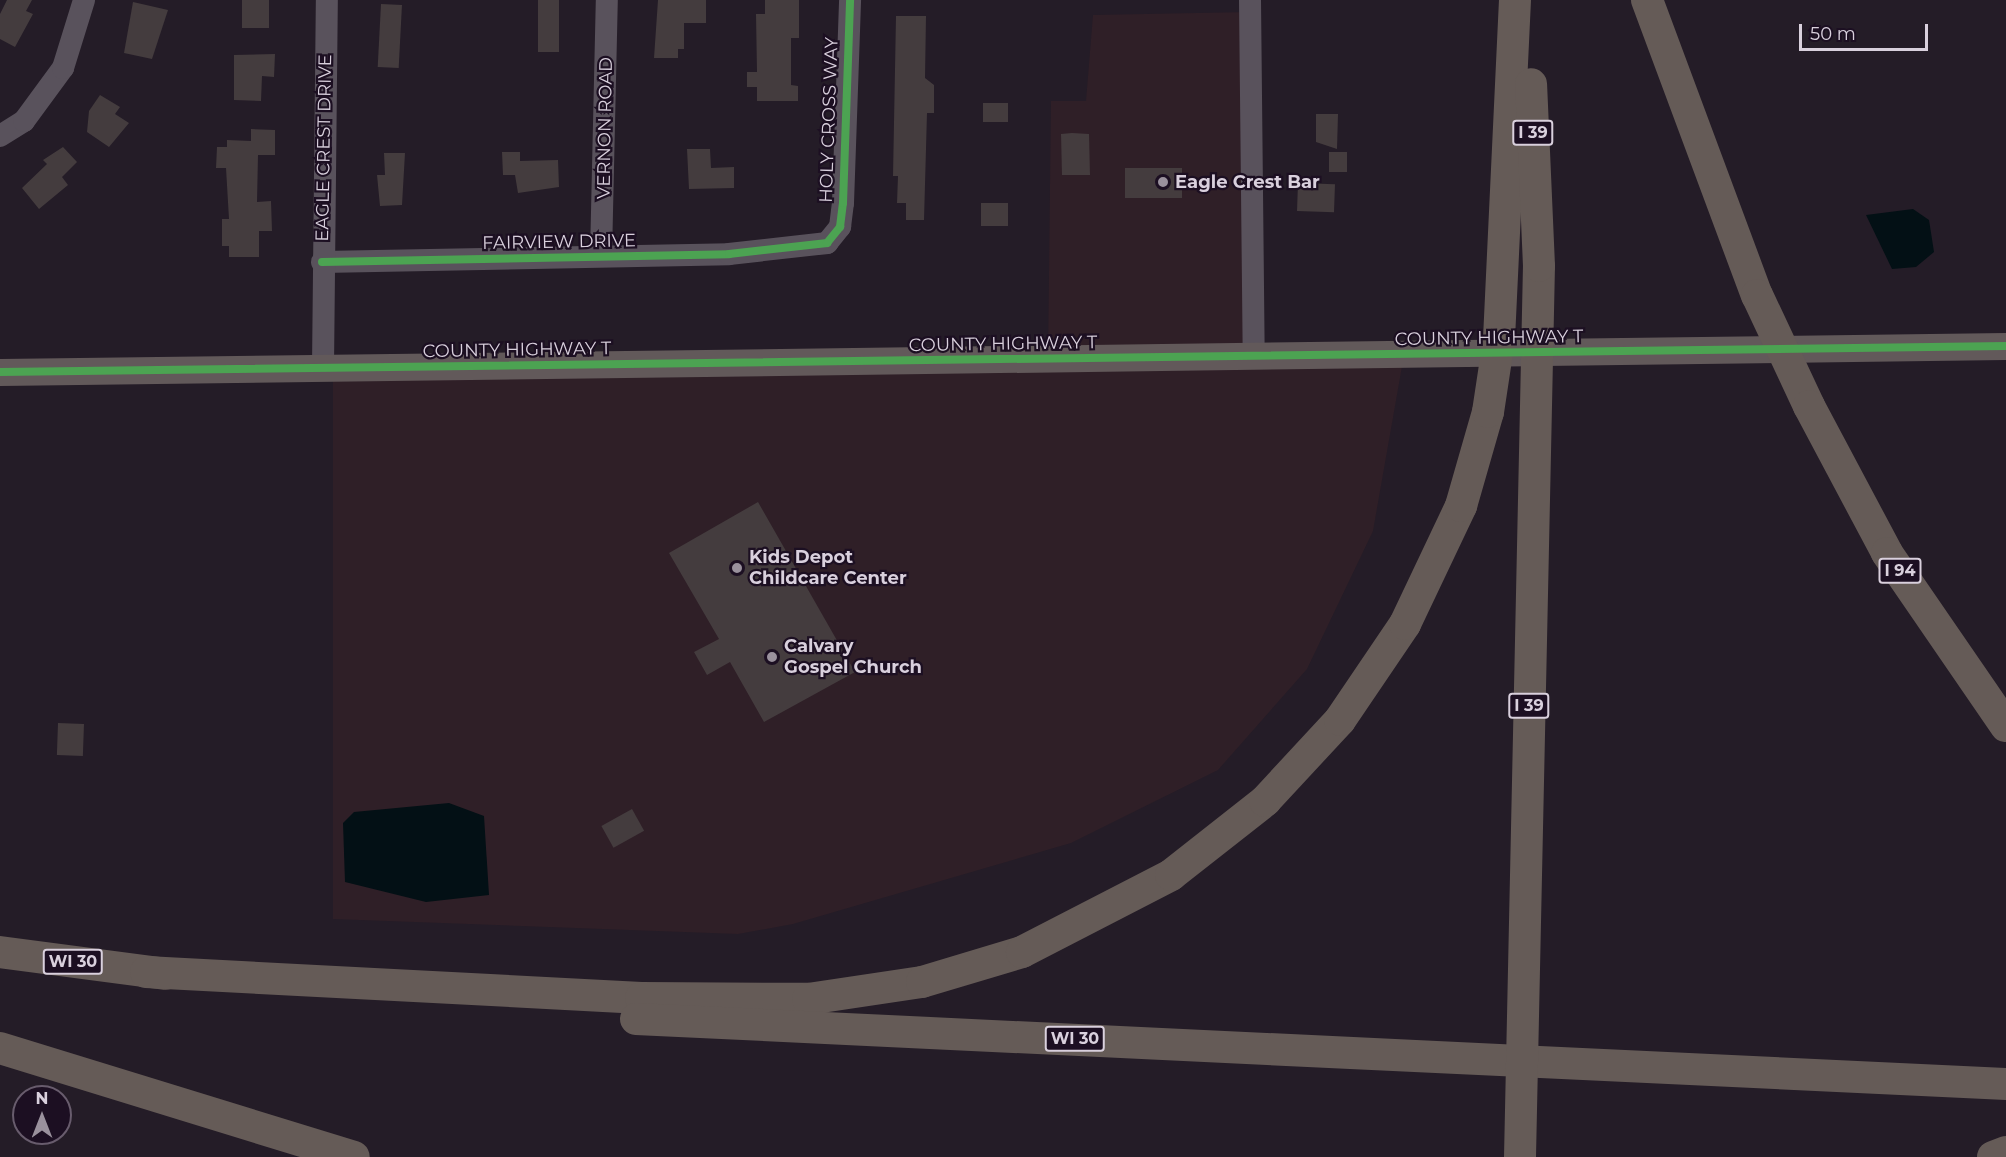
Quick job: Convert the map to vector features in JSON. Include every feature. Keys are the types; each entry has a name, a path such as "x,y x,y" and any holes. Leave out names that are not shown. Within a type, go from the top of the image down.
{"highway":[{"path":"146,972 630,997 808,999 922,982 1032,948 1171,875 1222,838 1314,752 1382,661 1437,562 1488,412 1505,272 1515,0"},
{"name":"I 39","path":"1520,1150 1539,266 1528,0"},
{"name":"I 94","path":"1647,0 1757,295 1809,406 1887,553 2006,726"},
{"name":"WI 30","path":"0,952 146,972 388,999 806,1029 2006,1084"},
{"path":"0,1048 354,1157"},
{"path":"1993,1157 2006,1152"}],"main road":[{"name":"COUNTY HIGHWAY T","path":"0,372 2006,346"}],"street":[{"path":"0,136 24,121 63,68 84,0"},
{"name":"EAGLE CREST DRIVE","path":"322,367 327,0"},
{"name":"VERNON ROAD","path":"601,256 608,0"},
{"name":"HOLY CROSS WAY","path":"797,249 827,243 840,227 850,0"},
{"path":"1250,0 1254,357"},
{"name":"FAIRVIEW DRIVE","path":"322,262 797,249"}],"shaded area":[{"path":"1250,12 1254,356 1404,355 1373,531 1307,669 1218,770 1071,843 793,924 738,934 333,919 333,367 1048,359 1051,101 1086,101 1093,15"},
{"path":"1913,209 1929,220 1934,252 1916,267 1892,269 1866,215"},
{"path":"449,803 484,816 489,895 426,902 345,882 343,823 354,812"}],"building":[{"path":"7,0 32,0 26,11 33,14 15,47 0,39 0,14"},
{"path":"242,0 269,0 269,28 242,28"},
{"path":"538,0 559,0 559,52 538,52"},
{"path":"658,0 706,0 706,23 684,23 684,49 678,49 678,58 654,58"},
{"path":"765,0 799,0 799,38 791,38 791,85 798,86 798,101 757,101 757,87 747,87 747,72 757,72 756,14 765,14"},
{"path":"133,2 168,10 152,59 124,53"},
{"path":"381,4 402,5 399,68 378,67"},
{"path":"896,16 926,16 925,78 934,85 934,113 927,113 924,220 906,220 906,203 897,203 898,176 893,176"},
{"path":"275,54 274,77 262,76 261,101 234,100 234,55"},
{"path":"100,95 120,107 115,114 129,123 109,147 87,132 89,111"},
{"path":"983,103 1008,103 1008,122 983,122"},
{"path":"1316,114 1338,114 1337,149 1316,142"},
{"path":"251,129 275,130 275,155 258,155 257,202 271,201 272,231 259,231 259,257 229,257 229,246 222,246 222,219 229,219 226,168 216,168 217,147 227,147 227,140 251,141"},
{"path":"1061,134 1089,134 1090,175 1062,175"},
{"path":"63,147 77,162 62,177 68,185 39,209 22,188 47,164 43,160"},
{"path":"687,149 710,149 711,168 734,167 734,188 689,189"},
{"path":"502,152 520,152 520,161 558,160 559,187 518,193 515,175 503,175"},
{"path":"1329,152 1347,152 1347,172 1329,172"},
{"path":"384,153 405,153 402,205 380,206 377,175 385,175"},
{"path":"1125,168 1182,168 1182,198 1125,198"},
{"path":"1298,183 1335,184 1334,212 1297,211"},
{"path":"981,203 1008,203 1008,226 981,226"},
{"path":"758,502 855,672 764,722 730,662 707,675 694,652 719,639 669,553"},
{"path":"58,723 84,724 83,756 57,755"},
{"path":"632,809 644,831 614,848 601,826"}],"cycle path":[{"path":"322,262 729,254 827,243 840,227 843,203 850,0"},
{"path":"0,372 2006,346"}],"place":[{"name":"Eagle Crest Bar","path":"1163,182"},
{"name":"Kids Depot Childcare Center","path":"737,568"},
{"name":"Calvary Gospel Church","path":"772,657"}]}
